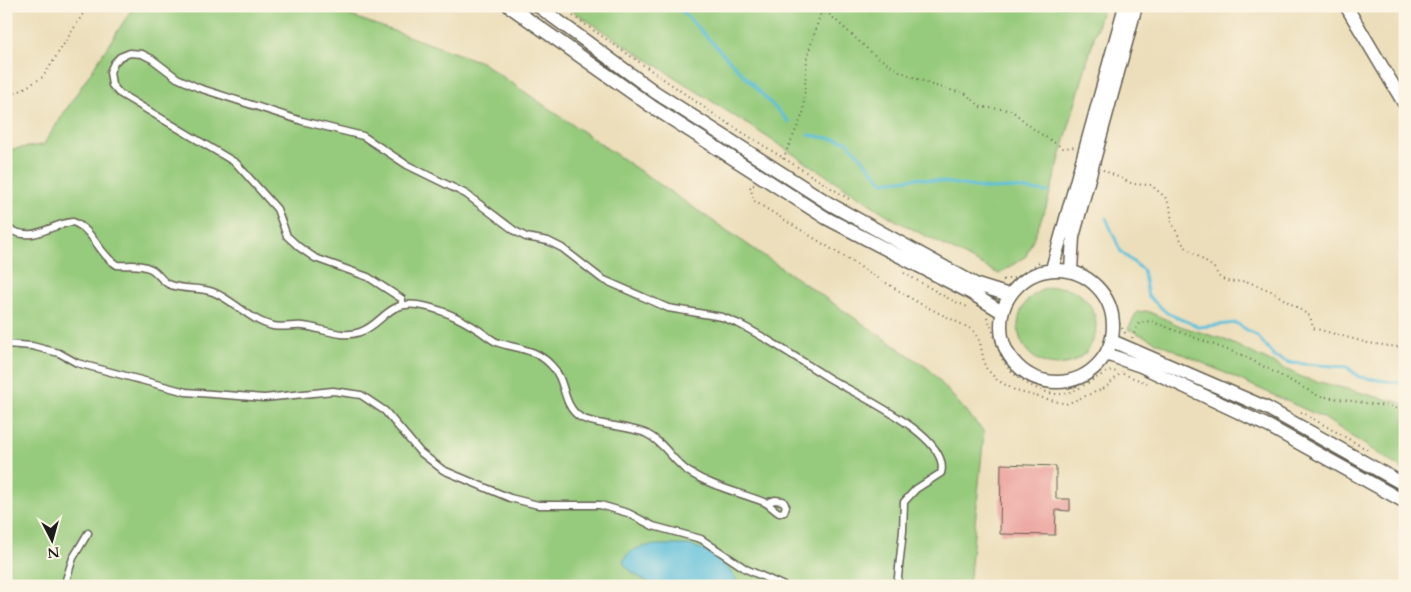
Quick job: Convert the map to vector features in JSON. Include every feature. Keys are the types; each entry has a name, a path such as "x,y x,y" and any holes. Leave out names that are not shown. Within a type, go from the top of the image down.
{"street":[{"path":"509,6 651,106 826,218 971,293 1002,312"},
{"path":"538,6 655,92 830,204 977,286 1009,295"},
{"path":"1048,264 1071,270 1093,282 1107,298 1114,321 1112,341 1106,354 1096,367 1076,379 1053,382 1041,380 1025,373 1010,358 1002,339 1002,312 1009,295 1018,284 1048,264 1087,146 1125,6"},
{"path":"1071,270 1073,237 1136,6"},
{"path":"1346,6 1405,105"},
{"path":"1112,341 1267,408 1405,485"},
{"path":"1106,354 1141,366 1270,427 1405,502"}],"lane":[{"path":"402,305 402,299 395,292 351,270 314,258 299,247 287,236 278,209 236,163 119,93 112,85 110,72 114,63 120,57 130,53 142,54 152,58 177,78 199,88 302,121 363,136 407,165 466,194 515,231 526,237 548,241 562,248 602,279 668,308 722,317 739,324 841,385 874,401 933,446 940,454 943,467 937,477 916,489 904,502 904,531 897,586"},
{"path":"6,228 20,235 35,235 56,226 73,222 90,232 102,252 117,265 143,265 172,286 212,291 250,316 274,326 302,326 339,334 359,333 368,329 383,314 402,305 415,305 436,310 464,321 499,343 529,349 540,355 560,377 570,409 582,418 647,434 656,440 689,472 720,489 766,503"},
{"path":"6,344 32,346 59,353 77,363 186,392 264,398 333,391 360,395 385,411 420,452 443,470 510,498 538,505 600,505 628,513 652,526 701,538 746,569 784,586"},
{"path":"64,586 73,558 88,533"}],"path":[{"path":"6,96 18,92 43,77 88,6"},
{"path":"824,6 829,14 873,54 899,71 932,85 966,94 981,107 1012,110 1036,131 1063,148 1087,146"},
{"path":"572,15 718,117 853,202"},
{"path":"1103,170 1133,184 1151,185 1165,197 1170,206 1172,223 1184,246 1214,268 1220,278 1230,282 1246,281 1271,291 1310,316 1313,328 1368,343 1405,348"},
{"path":"1082,260 1082,267 1110,293 1120,326 1130,340 1137,342"},
{"path":"1000,281 1019,277 1048,264"},
{"path":"1130,340 1139,323 1150,321 1244,356 1319,396 1391,406 1405,412"},
{"path":"1042,398 1066,404 1105,388 1120,372 1137,374 1141,366"}],"green space":[{"path":"134,6 323,6 481,62 929,369 984,432 969,586 6,586 6,150 43,145"},
{"path":"565,6 1103,6 1046,207 1026,256 999,274 895,220"},
{"path":"1057,287 1072,290 1085,298 1093,311 1096,326 1093,341 1085,354 1072,362 1057,365 1042,362 1029,354 1021,341 1018,326 1021,311 1029,298 1042,290"},
{"path":"1147,311 1183,327 1223,339 1304,378 1405,404 1405,471 1324,418 1128,329 1137,312"}],"water":[{"path":"687,545 703,550 718,559 731,572 740,586 652,586 632,572 623,562 627,555 642,547"}],"building":[{"path":"1001,464 1056,466 1056,499 1070,499 1070,511 1056,510 1055,535 1000,534"}],"waterway":[{"path":"677,6 789,122"},
{"path":"809,135 847,141 883,182 918,178 988,189 1013,188 1048,192"},
{"path":"1106,218 1121,252 1143,270 1148,296 1167,313 1199,327 1236,323 1257,336 1275,357 1291,363 1347,367 1359,377 1405,384"}]}
